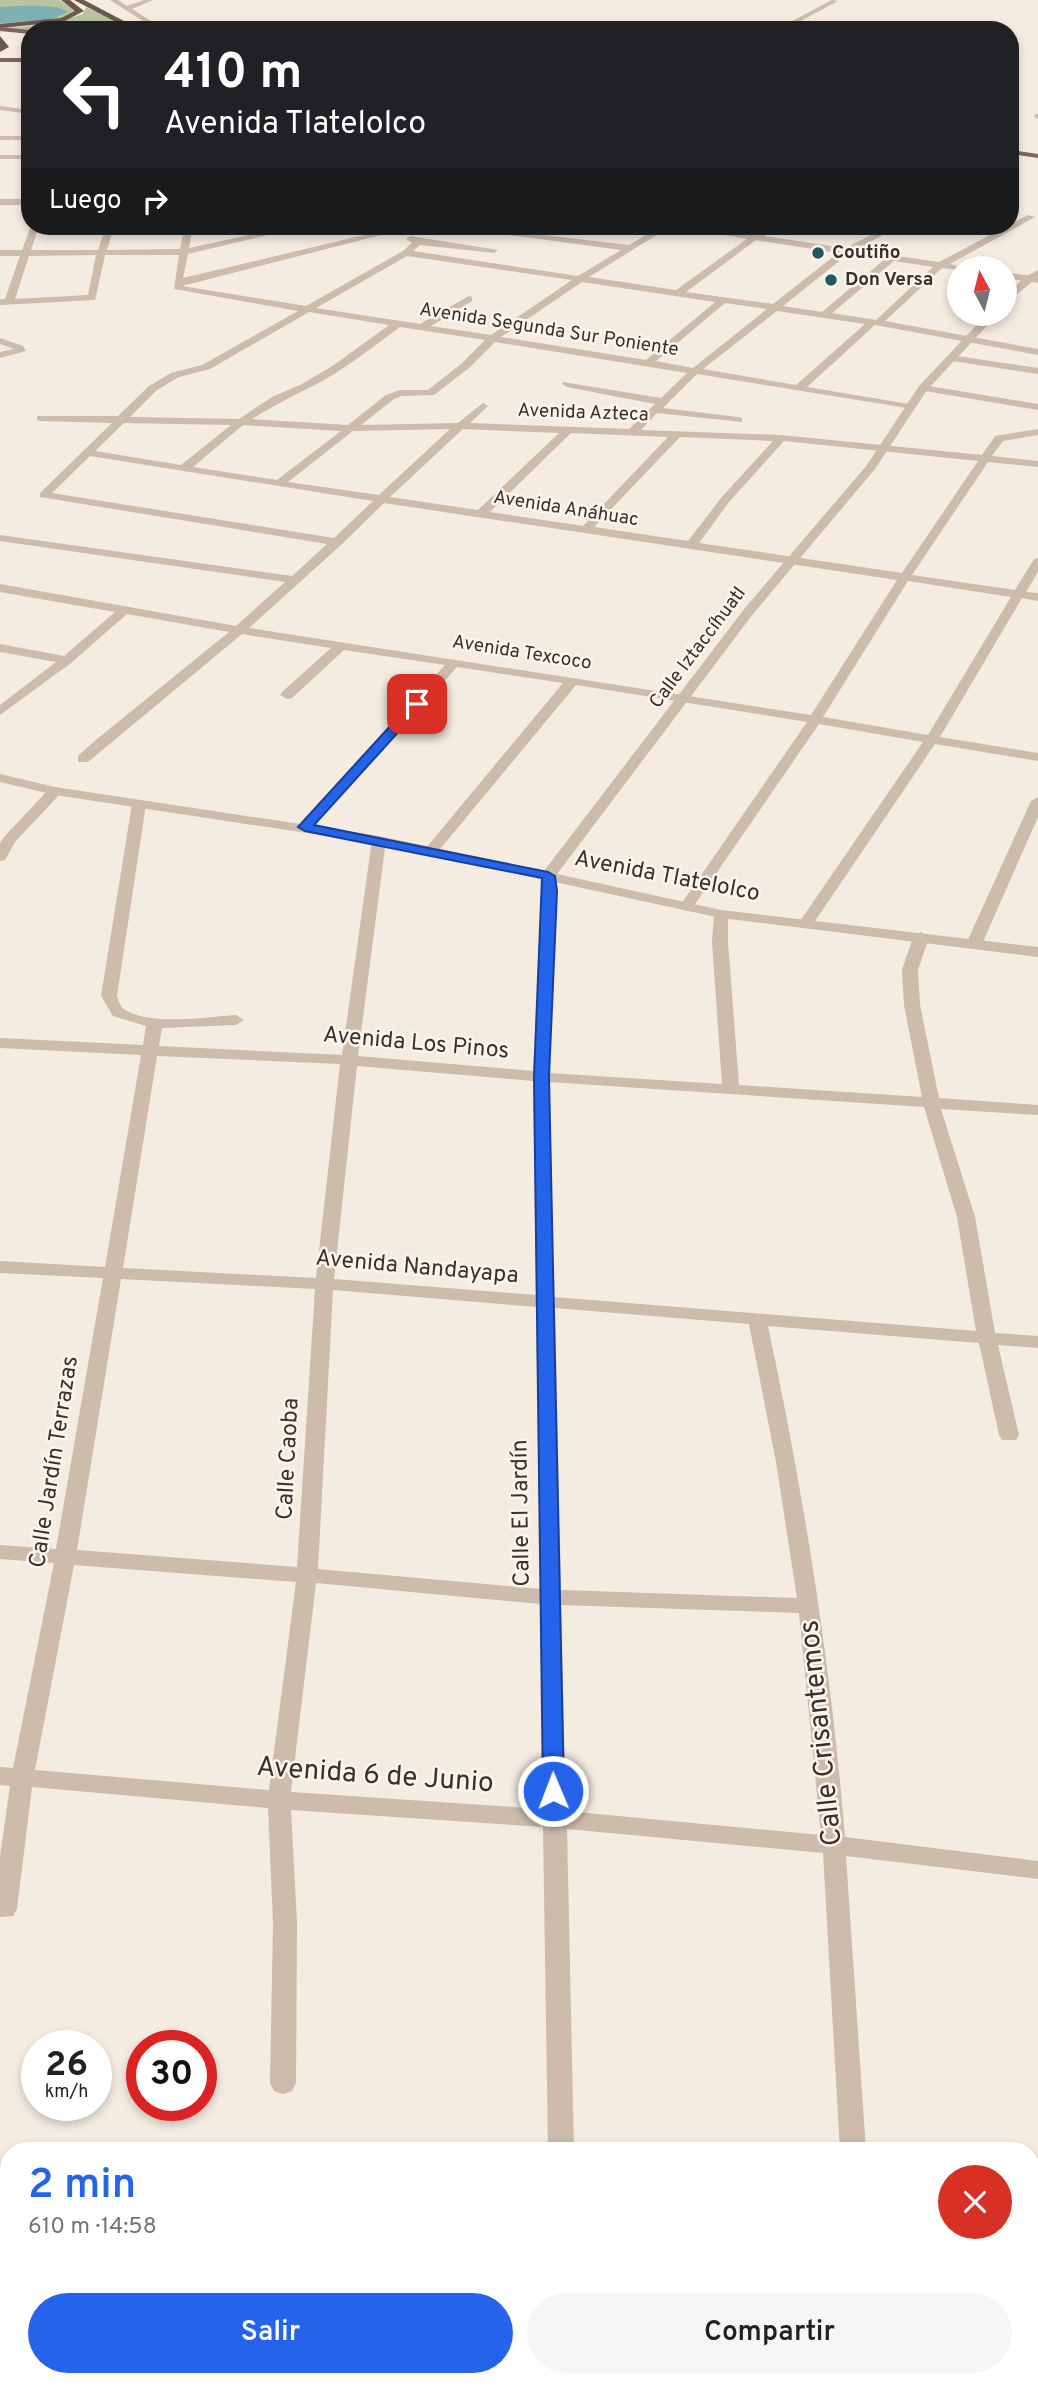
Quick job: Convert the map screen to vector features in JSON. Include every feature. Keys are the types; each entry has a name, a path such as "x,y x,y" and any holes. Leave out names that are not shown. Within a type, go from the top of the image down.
{"highway":[{"path":"56,21 69,18 80,11 65,0"},
{"path":"78,0 119,21"},
{"path":"0,50 5,47 0,32 21,28"}],"main road":[{"path":"0,32 21,33"},
{"path":"0,63 21,62"},
{"path":"1019,153 1038,156"},
{"path":"1019,160 1038,163"}],"street":[{"path":"120,3 150,0"},
{"path":"795,21 836,0"},
{"path":"120,3 148,21"},
{"path":"0,99 21,101"},
{"path":"0,108 21,111"},
{"path":"0,138 21,138"},
{"path":"0,157 21,157"},
{"path":"0,202 21,202"},
{"path":"32,235 4,302 92,298 107,235"},
{"path":"187,235 181,286 375,235"},
{"path":"0,253 184,252 261,235"},
{"path":"400,235 418,242 494,250"},
{"path":"513,235 625,251"},
{"path":"279,484 390,397 400,393 430,393 465,366 492,339 581,278 652,235"},
{"path":"741,235 947,266"},
{"path":"678,293 759,235"},
{"path":"631,433 695,371 846,251 877,235"},
{"path":"799,388 940,265 1000,235"},
{"path":"338,542 44,495 153,388 175,375 206,367 406,253 418,242"},
{"path":"406,253 875,323 1038,352"},
{"path":"824,316 892,258"},
{"path":"1017,292 1038,273"},
{"name":"Avenida Segunda Sur Poniente","path":"181,286 396,325 648,363 909,407"},
{"path":"421,328 469,299"},
{"path":"648,363 723,300"},
{"path":"183,469 241,422 276,399 306,386 338,367 396,325"},
{"name":"Calle Iztaccíhuatl","path":"548,876 749,611 871,467 923,388 982,326"},
{"path":"0,341 20,348 21,351 0,355"},
{"path":"950,358 1038,371"},
{"path":"567,384 660,406 738,420"},
{"path":"923,388 1038,407"},
{"path":"83,759 116,727 239,630 338,542 379,499 483,406"},
{"name":"Avenida Azteca","path":"41,418 125,418 352,428 460,426 781,438 1038,464"},
{"path":"481,514 568,430"},
{"path":"686,907 815,720 905,577 999,438 1038,432"},
{"path":"586,529 677,434"},
{"path":"691,546 725,500 781,438"},
{"name":"Avenida Anáhuac","path":"89,453 279,484 1038,597"},
{"path":"0,537 293,580"},
{"path":"806,925 931,740 1038,562"},
{"name":"Avenida Texcoco","path":"0,588 239,630 573,680 1038,757"},
{"path":"2,709 67,660 124,610"},
{"path":"288,695 342,645"},
{"path":"0,648 67,660"},
{"path":"305,827 455,663"},
{"path":"431,851 573,680"},
{"name":"Avenida Tlatelolco","path":"0,778 55,791 379,840 721,914 1038,952"},
{"path":"0,856 4,839 55,791"},
{"path":"974,944 1038,801"},
{"path":"139,804 109,996 114,1008 121,1014 155,1022 236,1020"},
{"name":"Calle Caoba","path":"283,2083 285,1923 279,1800 307,1575 324,1284 349,1060 379,840"},
{"name":"Calle El Jardín","path":"548,876 550,891 541,1077 561,2142"},
{"path":"721,914 720,942 731,1088"},
{"path":"921,937 910,970 912,1005 932,1105 967,1217 987,1338 1009,1435"},
{"name":"Calle Jardín Terrazas","path":"5,1909 11,1777 65,1558 155,1022"},
{"name":"Avenida Los Pinos","path":"0,1043 349,1060 541,1077 1038,1110"},
{"name":"Avenida Nandayapa","path":"0,1267 324,1284 1038,1342"},
{"name":"Calle Crisantemos","path":"757,1319 785,1455 809,1606 834,1845 852,2142"},
{"path":"0,1552 307,1575 550,1598 809,1606"},
{"name":"Avenida 6 de Junio","path":"11,1777 279,1800 554,1819 834,1845 1038,1870"}],"green space":[{"path":"0,0 59,0 75,10 60,20 21,21 21,24 0,26"},
{"path":"86,7 115,21 61,21 83,14"},
{"path":"21,27 21,30 1,28"}],"water":[{"path":"46,6 68,12 49,20 0,23 0,7"}],"place":[{"name":"Coutiño","path":"818,253"},
{"name":"Don Versa","path":"831,280"}],"route":[{"path":"417,704 305,827 548,876 550,891 541,1077 553,1791"}]}
